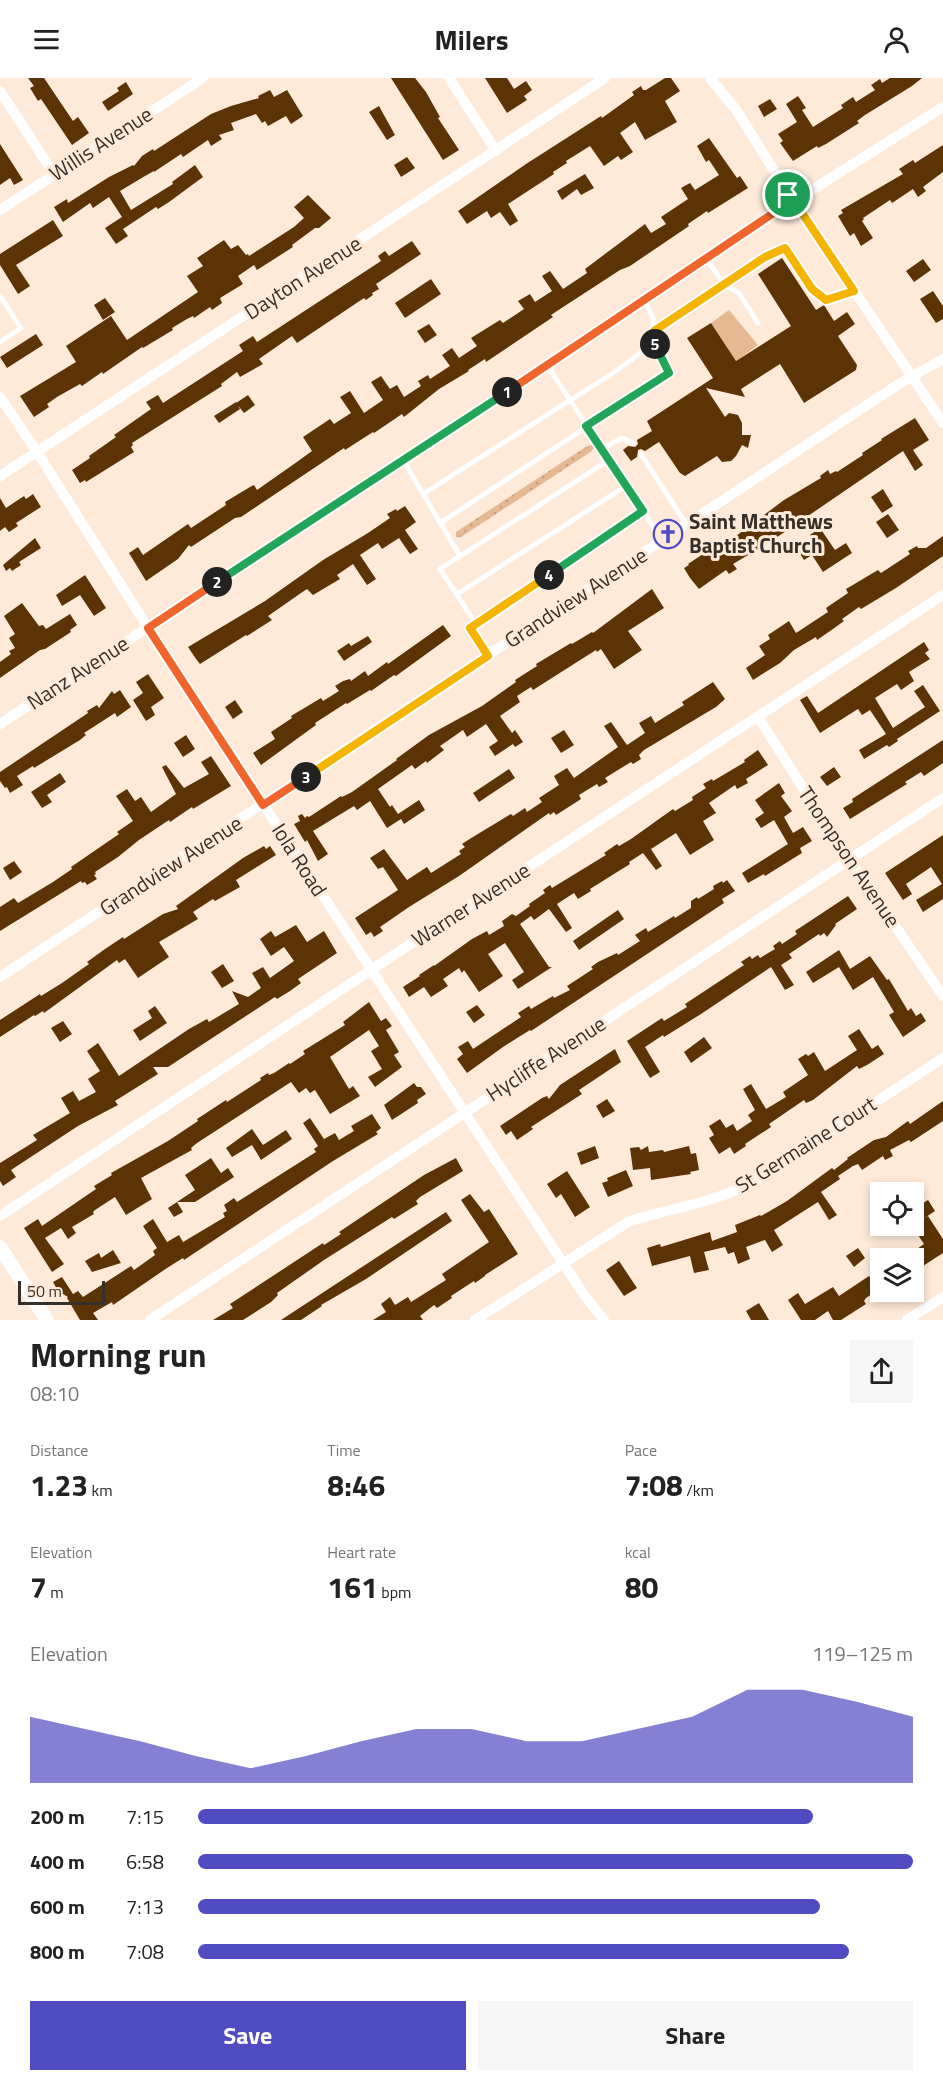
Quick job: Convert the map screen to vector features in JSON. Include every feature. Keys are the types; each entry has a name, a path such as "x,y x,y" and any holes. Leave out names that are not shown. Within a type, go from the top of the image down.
{"main road":[{"path":"0,1247 47,1320"}],"street":[{"name":"Willis Avenue","path":"0,210 203,78"},
{"path":"449,78 496,151"},
{"name":"Dayton Avenue","path":"0,476 605,78"},
{"path":"710,78 737,111 794,201 943,423"},
{"path":"0,92 54,174"},
{"name":"Nanz Avenue","path":"0,724 705,259 943,107"},
{"name":"Grandview Avenue","path":"0,977 943,359"},
{"name":"Iola Road","path":"0,397 464,1113 582,1293 604,1320"},
{"name":"Warner Avenue","path":"0,1216 943,595"},
{"name":"Thompson Avenue","path":"758,717 849,859 943,996"},
{"name":"Hycliffe Avenue","path":"150,1320 943,798"},
{"name":"St Germaine Court","path":"475,1320 628,1222 702,1203 751,1183 943,1058"},
{"path":"907,1320 943,1297"}],"lane":[{"path":"654,331 765,257 785,248 812,289 826,300 854,291"},
{"path":"705,259 725,285 739,293 758,323"},
{"path":"0,296 21,328 0,342"},
{"path":"440,523 669,373 654,343 654,318 644,300"},
{"path":"423,494 616,371 654,343"},
{"path":"547,365 663,541"},
{"path":"602,449 622,438 633,443"},
{"path":"641,454 687,525"},
{"path":"403,460 460,556"},
{"path":"476,624 440,569 609,460"},
{"path":"457,594 626,486"},
{"path":"488,656 470,628 643,511"}],"shaded area":[{"path":"729,310 758,345 736,361 711,323"},
{"path":"587,446 594,447 592,451 461,537 456,537 456,532"}],"building":[{"path":"28,78 44,78 73,121 78,117 89,133 72,145 41,99 38,101 30,88 34,86"},
{"path":"391,78 415,78 426,92 440,117 438,118 459,150 443,160"},
{"path":"485,78 507,78 514,89 526,81 532,90 524,96 527,100 507,113"},
{"path":"665,78 671,78 680,91 665,101 677,122 645,140 635,122 620,133 633,152 621,160 618,156 604,166 590,146 566,161 567,163 553,172 554,174 508,204 518,221 510,226 500,212 491,218 487,211 467,224 458,211 526,164 601,116 602,118 634,95 632,92 641,86 643,90 646,90"},
{"path":"890,78 922,78 865,115 857,121 859,123 793,161 780,143 783,141 778,134 797,122 786,104 798,96 806,108 802,110 813,127 843,108 841,105 853,97 856,102 875,90 871,85 880,79 882,83"},
{"path":"126,82 133,94 108,111 102,102 119,91 117,88"},
{"path":"270,90 274,97 287,90 303,116 291,124 286,116 268,126 265,121 262,123 256,114 231,123 234,130 219,135 222,139 211,146 208,140 183,157 181,154 120,191 131,210 173,184 172,182 195,165 203,177 169,202 158,209 156,207 123,229 128,236 116,244 105,228 122,217 109,197 93,208 90,203 63,222 54,207 67,199 68,203 109,177 134,166 142,156 153,149 154,151 211,114 259,98 258,96"},
{"path":"770,99 777,109 764,117 758,106"},
{"path":"379,106 395,135 387,140 369,112"},
{"path":"709,138 737,178 740,176 748,188 708,213 707,211 688,224 689,226 551,315 553,317 486,362 485,359 439,389 404,417 402,414 345,450 344,448 241,517 235,518 191,547 189,545 178,559 146,581 129,553 138,547 143,555 188,524 191,528 226,505 225,502 250,487 254,485 257,490 312,451 303,437 330,419 334,424 351,413 340,397 350,391 364,413 383,400 371,382 381,376 390,389 397,385 404,397 421,386 418,381 428,375 430,379 450,366 442,355 452,348 459,358 477,346 471,338 500,320 503,323 524,309 518,301 530,294 535,302 552,291 542,276 550,271 563,289 587,273 585,269 645,224 651,233 666,224 661,217 688,199 681,188 690,183 695,190 719,175 709,160 706,162 697,146"},
{"path":"0,144 23,180 14,185 10,178 0,185"},
{"path":"943,145 943,172 923,187 926,191 918,197 913,189 892,203 890,200 863,218 862,221 873,238 861,246 854,233 850,236 838,216 843,213 841,210 903,174 899,169 913,160 915,163"},
{"path":"407,157 415,168 401,177 394,165"},
{"path":"585,174 594,188 581,195 577,189 562,200 557,191"},
{"path":"308,195 331,218 319,228 315,228 292,245 293,247 257,270 254,265 238,276 243,284 220,298 222,303 212,310 210,307 194,318 193,316 187,319 103,374 102,372 82,386 80,384 57,397 47,404 49,407 34,417 20,396 76,362 66,346 111,316 127,340 198,292 187,276 203,266 197,258 224,240 231,249 238,245 249,256 304,218 294,207"},
{"path":"53,220 63,236 16,265 30,286 18,294 0,265 0,254"},
{"path":"412,241 421,254 376,284 379,289 372,293 373,295 366,300 364,298 297,343 292,336 259,359 263,364 240,377 237,372 221,384 222,386 132,443 131,447 134,452 86,482 85,480 80,483 72,470 116,437 114,435 151,409 146,402 158,395 163,403 243,351 239,345 253,336 257,342 381,261 378,256 385,251 389,256"},
{"path":"782,258 816,310 824,305 834,321 847,312 855,324 838,336 857,365 856,370 804,403 780,364 741,389 745,397 706,388 725,417 729,413 738,415 742,423 742,435 751,435 748,448 742,445 731,461 722,462 717,456 685,476 680,473 659,442 645,451 638,450 637,457 631,461 623,450 628,446 635,447 638,444 637,440 652,431 647,421 713,378 687,338 711,323 736,361 791,326 758,274"},
{"path":"923,259 931,270 914,282 906,271"},
{"path":"431,279 441,294 405,318 395,303"},
{"path":"933,291 943,306 943,319 936,323 920,299"},
{"path":"105,298 115,312 103,320 94,305"},
{"path":"429,324 437,335 425,343 417,331"},
{"path":"36,334 43,345 7,368 0,357"},
{"path":"248,395 255,405 244,413 236,403"},
{"path":"236,402 240,409 219,423 214,416"},
{"path":"915,418 929,440 913,450 923,465 915,471 903,451 770,542 733,564 737,569 729,574 726,570 699,589 690,578 684,568 688,564 709,550 712,554 784,500 821,478 820,476 828,470 830,474 837,472 863,455 862,453 881,439"},
{"path":"883,489 893,506 882,513 871,497"},
{"path":"33,494 41,507 16,523 18,526 9,532 5,527 0,531 0,498 6,508 24,496 26,499"},
{"path":"405,506 416,522 405,530 418,549 410,554 399,538 382,549 378,543 360,555 376,579 367,585 353,564 337,575 340,579 313,595 307,589 301,593 268,616 272,620 247,636 200,664 196,659 188,647 265,601 323,560 390,518 387,514"},
{"path":"888,514 899,530 887,538 876,522"},
{"path":"820,528 835,550 846,543 852,553 823,572 812,555 804,560 799,552 815,542 810,535"},
{"path":"943,536 943,556 896,588 861,609 859,607 842,619 844,621 833,629 817,640 816,637 794,650 780,663 753,680 746,668 765,655 759,646 770,639 768,635 789,621 796,633 828,612 826,608 848,593 846,589 878,570 881,573 910,554 908,551 917,546 926,548"},
{"path":"35,538 41,548 19,562 21,565 12,571 10,568 6,571 3,565"},
{"path":"85,575 106,608 94,616 80,595 62,606 56,595"},
{"path":"652,589 664,608 628,631 642,650 614,669 601,649 597,652 596,650 533,690 531,687 517,696 520,702 500,716 512,733 515,730 523,742 515,747 513,744 495,756 489,747 498,741 486,724 467,737 463,730 440,746 444,750 427,763 426,761 415,769 412,765 378,789 390,807 392,805 398,814 419,800 425,810 404,824 401,819 387,828 370,801 357,810 354,806 313,831 328,854 318,861 307,840 305,842 294,824 300,821 298,816 302,814 305,818 309,817 341,796 352,792 429,735 482,706 537,666 536,664 593,633"},
{"path":"22,603 39,626 43,625 46,629 70,614 77,625 70,630 71,632 0,678 0,662 11,654 9,651 15,648 9,638 15,634 4,616"},
{"path":"443,625 451,636 396,676 394,675 315,723 316,725 261,765 253,753 275,739 271,732 292,718 291,716 321,698 323,701 339,691 335,686 343,681 350,679 351,681 365,671 368,676"},
{"path":"368,636 372,642 344,661 337,651 349,643 351,646"},
{"path":"924,642 929,650 925,653 930,659 909,672 914,681 901,690 897,684 875,698 893,728 925,707 914,691 923,685 940,711 897,739 898,741 889,747 887,745 864,759 859,750 886,734 870,710 862,715 858,709 820,733 800,700 807,696 818,713"},
{"path":"148,674 164,698 151,707 155,715 146,721 133,700 143,693 136,682"},
{"path":"713,682 725,699 716,707 644,750 639,755 641,759 633,764 631,762 605,778 608,782 599,787 597,784 579,795 581,799 556,815 554,812 550,815 549,813 459,876 409,907 380,927 383,931 374,937 371,932 366,935 355,918 398,890 383,867 378,869 370,858 384,849 407,880 427,867 431,873 461,854 459,851 465,847 462,844 468,840 511,814 513,816 525,808 527,812 542,802 539,798 559,785 554,776 567,768 574,778 618,747 604,726 611,722 627,745 645,733 639,723 651,716 655,723 684,705 682,702"},
{"path":"120,690 131,707 117,717 115,713 84,733 86,735 80,740 17,776 23,785 10,793 7,787 5,788 0,781 0,772 88,713 87,711 97,705 99,708 112,691 114,694"},
{"path":"235,700 243,712 233,719 225,707"},
{"path":"564,730 574,745 561,753 551,738"},
{"path":"186,735 195,749 183,757 174,743"},
{"path":"943,740 943,763 924,776 921,772 905,782 907,784 850,819 843,808 853,802 852,799"},
{"path":"758,750 768,765 746,779 748,783 737,789 735,785 709,803 716,813 703,821 714,840 690,855 676,833 651,849 662,866 656,870 643,853 578,899 574,893 557,904 572,928 566,932 549,909 534,920 531,916 520,924 549,967 552,967 518,989 512,980 524,972 505,943 488,954 503,976 479,992 464,970 462,973 459,968 443,979 448,986 431,997 424,987 409,997 403,987 419,975 472,939 487,931 489,935 504,926 502,921 512,914 516,916 530,906 529,904 545,893 543,890 550,885 552,888 606,855 604,853 617,844 619,846 631,839 673,809 675,811 693,800 692,797 706,788 703,784 712,779 713,781 745,762 744,760"},
{"path":"211,756 231,786 170,822 169,820 139,840 95,872 97,879 87,885 81,881 0,931 0,907 14,898 18,903 53,882 119,834 117,832 133,821 116,796 127,789 135,801 141,797 151,812 176,794 162,767 166,765 184,788 209,774 201,762"},
{"path":"834,767 841,777 827,786 820,777"},
{"path":"509,769 515,778 479,802 473,793"},
{"path":"60,773 66,782 47,795 52,802 42,808 31,792"},
{"path":"779,783 785,793 781,796 792,811 784,817 793,833 803,827 812,841 800,848 802,853 765,876 764,874 748,883 742,873 788,844 774,820 761,828 755,819 764,813 755,800"},
{"path":"943,835 943,899 923,912 916,900 942,884 931,867 906,884 912,894 903,900 885,873"},
{"path":"264,846 266,849 270,846 276,855 236,880 240,887 215,901 213,899 193,912 198,919 159,942 169,957 138,978 125,959 119,963 117,960 44,1013 43,1011 34,1015 0,1037 0,1020 40,994 41,996 62,983 123,937 124,939 163,914 178,909 176,906 243,858"},
{"path":"14,861 22,872 10,880 3,868"},
{"path":"727,880 735,891 722,899 724,903 531,1031 503,1047 467,1073 457,1059 463,1054 458,1047 468,1041 473,1049 521,1017 518,1013 529,1006 531,1009 553,996 554,998 570,990 567,986 593,969 591,967 598,962 617,953 618,955 640,941 635,935 646,928 648,932 674,916 675,918 691,908 691,901 714,889 713,886"},
{"path":"848,896 857,909 835,924 827,937 824,933 820,936 819,934 789,954 792,958 781,965 794,985 785,990 771,967 701,1014 664,1037 663,1035 645,1047 660,1072 650,1078 627,1041 662,1018 664,1021 687,1007 685,1004 744,965 741,962 750,956 752,959 758,955 760,958 775,949 773,946 780,941 782,944 797,934 795,931"},
{"path":"618,910 624,919 579,950 573,941"},
{"path":"296,925 307,942 324,931 337,953 298,979 301,983 290,991 277,999 275,997 168,1067 153,1067 158,1074 115,1101 118,1105 78,1126 11,1170 16,1177 3,1186 0,1181 0,1163 37,1140 33,1135 70,1113 61,1098 73,1091 79,1101 96,1092 88,1079 100,1071 87,1051 98,1043 119,1076 189,1029 207,1019 209,1022 239,1004 232,991 248,997 261,988 252,973 263,967 270,978 294,961 284,947 271,956 260,939 271,931 275,937"},
{"path":"839,950 850,969 870,956 887,980 889,979 908,1011 911,1008 916,1016 921,1013 926,1021 903,1037 889,1015 894,1012 873,977 853,990 839,967 813,983 806,972"},
{"path":"223,964 234,981 222,988 211,972"},
{"path":"369,1002 381,1021 386,1018 392,1026 386,1030 399,1052 394,1055 402,1067 375,1087 368,1077 382,1069 371,1051 379,1046 369,1030 330,1057 349,1089 353,1086 360,1096 330,1114 315,1090 310,1093 306,1088 299,1093 291,1082 197,1143 191,1148 192,1150 141,1178 152,1199 126,1215 115,1197 95,1210 94,1214 72,1227 76,1233 68,1239 61,1228 45,1238 64,1264 52,1272 24,1228 38,1219 42,1226 96,1189 94,1186 112,1175 111,1173 168,1141 198,1121 197,1119 261,1080 260,1078 268,1073 269,1075 274,1073 290,1064 305,1054 303,1051 345,1025 343,1022"},
{"path":"477,1005 485,1015 474,1023 466,1012"},
{"path":"155,1006 167,1023 140,1041 133,1030 152,1018 148,1011"},
{"path":"63,1021 72,1034 60,1042 51,1028"},
{"path":"859,1029 872,1049 878,1045 884,1054 859,1069 857,1066 813,1100 806,1103 804,1100 769,1124 771,1127 734,1154 730,1147 719,1154 709,1138 714,1135 709,1126 720,1119 726,1128 733,1124 737,1131 752,1121 748,1115 755,1110 743,1089 751,1084 766,1109 786,1097 783,1092 808,1075 798,1059 814,1052 825,1071 857,1050 848,1036"},
{"path":"704,1037 712,1048 691,1063 684,1052"},
{"path":"615,1049 621,1062 579,1090 582,1094 531,1127 533,1129 517,1140 511,1131 506,1135 500,1126 542,1098 547,1096 549,1099 560,1085"},
{"path":"414,1083 426,1094 417,1100 418,1103 392,1120 384,1105"},
{"path":"607,1099 615,1111 603,1118 596,1106"},
{"path":"943,1101 943,1121 911,1142 909,1140 890,1150 893,1156 885,1160 883,1156 862,1170 858,1164 853,1166 838,1176 840,1179 821,1192 837,1215 829,1220 818,1202 774,1230 783,1245 772,1252 765,1240 746,1247 750,1259 738,1264 734,1252 728,1254 725,1247 704,1252 709,1270 694,1273 690,1256 652,1266 647,1248 660,1244 661,1247 710,1232 712,1241 737,1232 735,1225 761,1216 787,1201 874,1140 886,1137 908,1121 910,1124"},
{"path":"372,1114 381,1128 376,1132 378,1134 333,1161 184,1260 183,1258 167,1268 113,1305 112,1302 93,1313 98,1320 80,1320 68,1297 58,1291 53,1282 62,1277 73,1294 78,1291 83,1297 131,1266 134,1270 155,1255 153,1251 157,1248 143,1226 153,1219 167,1242 179,1235 183,1242 225,1217 223,1213 227,1211 224,1205 234,1198 237,1202 316,1152 314,1149 318,1146 303,1123 310,1118 324,1139 335,1133 339,1140 354,1131 351,1126"},
{"path":"252,1129 263,1145 286,1130 292,1139 261,1160 252,1145 232,1157 226,1148"},
{"path":"595,1146 599,1158 581,1165 577,1153"},
{"path":"648,1146 649,1152 663,1150 664,1152 689,1146 691,1154 696,1153 699,1170 690,1172 691,1174 651,1180 650,1168 633,1170 630,1148 639,1147 641,1150"},
{"path":"211,1158 221,1173 228,1168 234,1177 195,1202 177,1202 195,1190 185,1175"},
{"path":"456,1158 463,1171 420,1197 416,1201 418,1204 394,1219 392,1217 324,1260 277,1293 278,1295 271,1302 243,1320 213,1320 233,1308 230,1304 323,1243 324,1245 341,1234 339,1232 424,1175"},
{"path":"626,1170 633,1186 608,1197 602,1183 608,1181 607,1178"},
{"path":"567,1171 590,1207 575,1217 561,1194 556,1198 547,1184"},
{"path":"470,1194 484,1212 489,1209 518,1254 451,1296 452,1298 437,1308 434,1305 420,1316 423,1320 373,1320 386,1312 381,1304 390,1297 395,1305 408,1297 411,1302 446,1280 442,1274 489,1242 461,1200"},
{"path":"928,1200 935,1211 924,1218 924,1202"},
{"path":"177,1202 183,1212 174,1217 168,1208"},
{"path":"446,1212 452,1221 366,1279 321,1305 301,1320 281,1320"},
{"path":"928,1216 943,1239 943,1253 924,1265 924,1248 918,1248 924,1244 919,1236 924,1236 924,1218"},
{"path":"858,1248 865,1258 854,1267 846,1256"},
{"path":"113,1250 121,1263 92,1272 85,1261 99,1253 101,1258"},
{"path":"619,1261 637,1288 624,1296 606,1270"},
{"path":"869,1276 870,1278 870,1295 864,1301 866,1304 841,1320 833,1320 828,1311 815,1320 801,1320 788,1300 798,1293 805,1304 833,1287 839,1296"},
{"path":"759,1303 769,1320 751,1320 746,1311"}],"place":[{"name":"Saint Matthews Baptist Church","path":"668,534"}],"route":[{"path":"795,193 801,197 798,207 854,291 826,300 812,289 785,248 765,257 654,331 654,343 669,373 586,426 643,511 470,628 488,656 263,805 148,628 741,236 787,204 788,195 795,193"}]}
